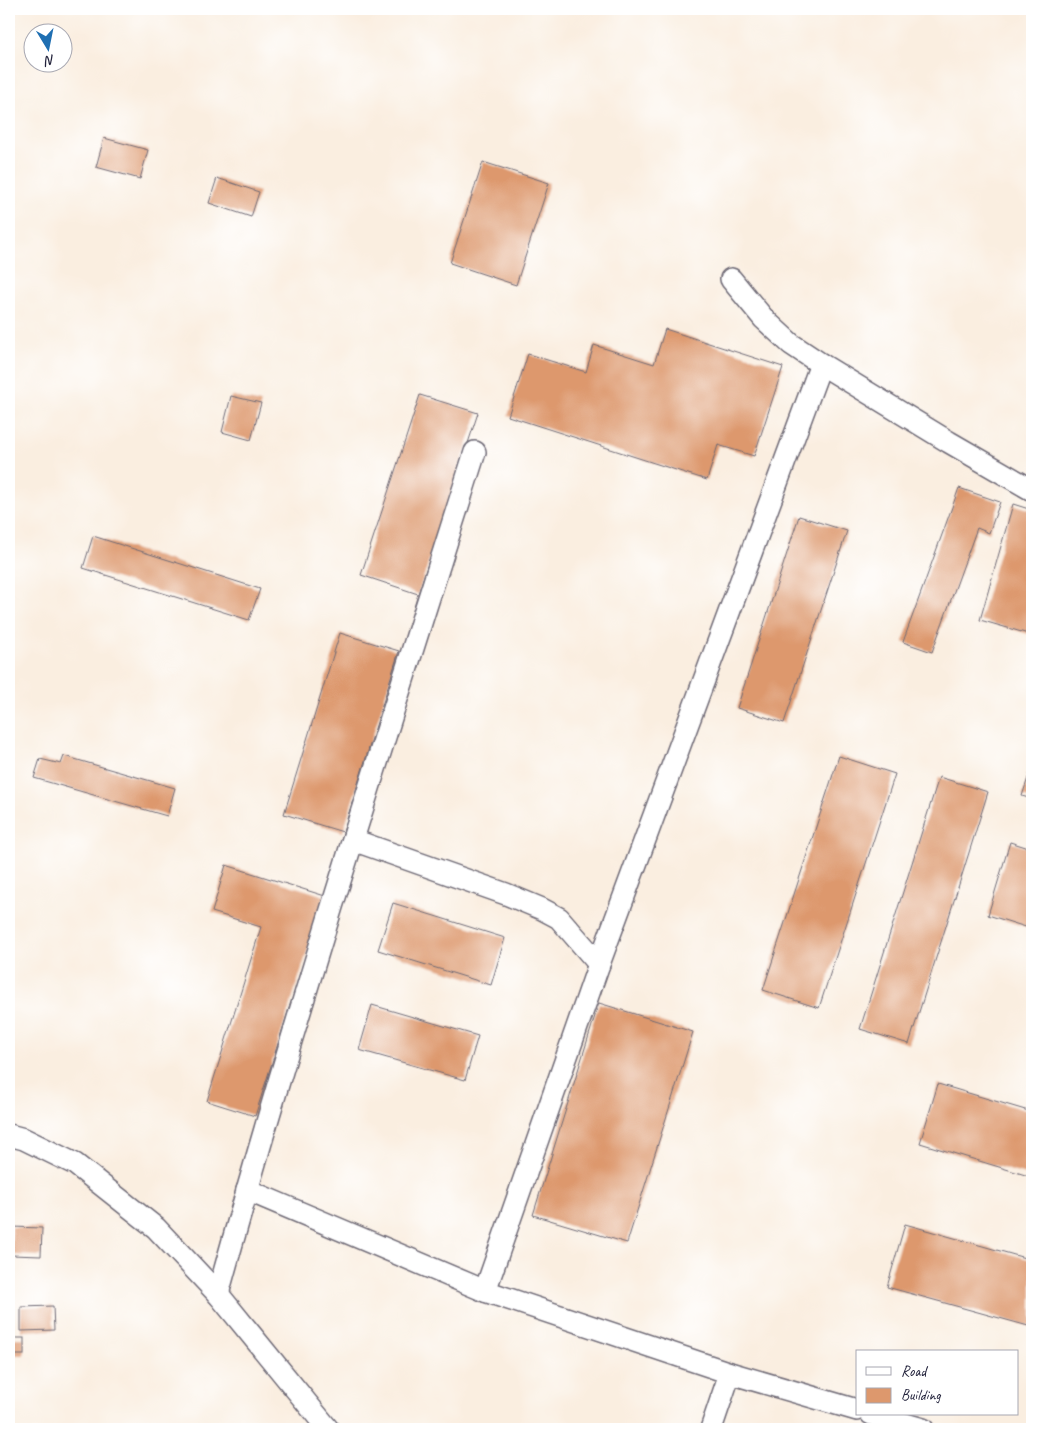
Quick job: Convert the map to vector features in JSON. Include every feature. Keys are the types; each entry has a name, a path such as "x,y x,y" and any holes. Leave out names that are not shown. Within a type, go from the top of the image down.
{"street":[{"path":"731,279 764,318 791,344 821,364 1032,490"},
{"path":"485,1291 599,964 821,364"},
{"path":"218,1294 247,1190 353,840 475,452"},
{"path":"353,840 506,894 542,909 559,918 599,964"},
{"path":"9,1135 75,1164 156,1228 218,1294 328,1429"},
{"path":"247,1190 485,1291 730,1373 856,1410"},
{"path":"711,1429 730,1373"},
{"path":"878,1416 923,1429"}],"building":[{"path":"104,138 148,150 140,179 96,167"},
{"path":"483,162 549,183 516,285 450,263"},
{"path":"217,178 259,192 251,217 209,203"},
{"path":"665,329 783,367 754,456 718,445 707,480 508,416 528,354 586,372 594,345 654,364"},
{"path":"420,395 478,413 418,594 361,575"},
{"path":"231,396 261,403 251,440 222,432"},
{"path":"959,488 1000,502 989,533 977,528 932,652 903,642"},
{"path":"1013,504 1032,510 1032,635 980,620"},
{"path":"799,516 847,531 784,723 737,708"},
{"path":"93,536 260,589 249,620 83,568"},
{"path":"340,633 399,651 343,832 284,814"},
{"path":"64,756 175,788 167,816 34,778 40,759 61,764"},
{"path":"839,756 895,774 819,1008 763,990"},
{"path":"1032,766 1032,799 1022,796"},
{"path":"939,777 988,792 909,1044 860,1029"},
{"path":"1010,842 1032,849 1032,929 988,915"},
{"path":"226,865 325,896 255,1116 207,1101 261,927 212,912"},
{"path":"393,903 505,938 491,985 378,950"},
{"path":"599,1003 693,1032 627,1243 533,1215"},
{"path":"372,1005 478,1036 465,1080 359,1050"},
{"path":"938,1084 1032,1112 1032,1177 920,1143"},
{"path":"905,1224 1032,1260 1032,1327 887,1287"},
{"path":"12,1227 42,1228 41,1256 11,1255"},
{"path":"53,1306 54,1330 21,1331 21,1307"},
{"path":"9,1338 24,1338 24,1355 9,1355"}]}
